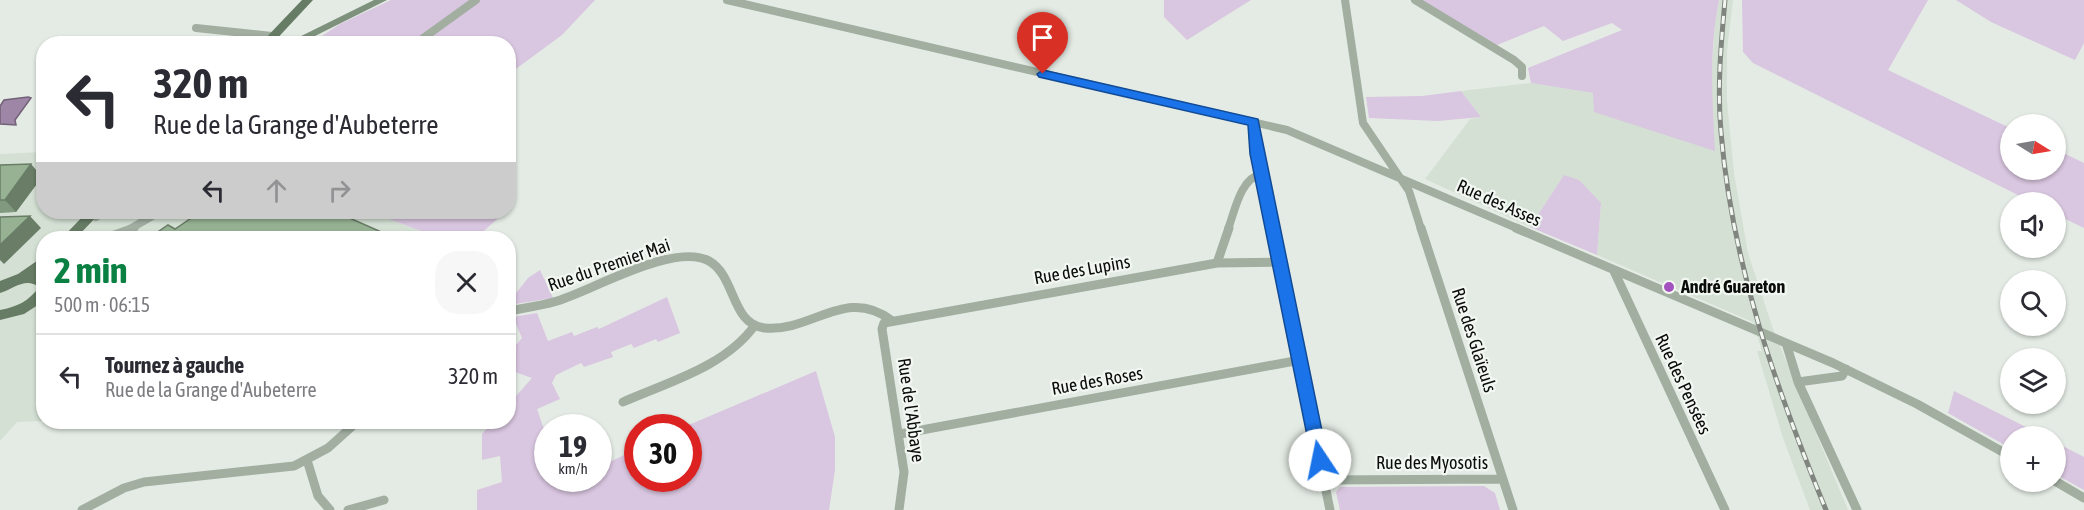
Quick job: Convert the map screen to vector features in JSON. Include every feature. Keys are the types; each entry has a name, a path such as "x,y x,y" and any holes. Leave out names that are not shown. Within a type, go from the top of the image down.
{"main road":[{"path":"270,36 303,0"},
{"path":"270,36 308,0"},
{"path":"307,36 382,0"},
{"path":"77,231 92,219"},
{"path":"82,231 93,219"},
{"path":"0,288 23,278 36,267"},
{"path":"23,278 36,281"},
{"path":"3,316 30,306 36,295"}],"street":[{"path":"426,36 476,0"},
{"name":"Rue des Asses","path":"727,0 1287,130 1846,369 1917,404 2000,450"},
{"path":"1345,0 1363,123 1367,133 1403,181"},
{"path":"1415,0 1514,60 1522,68 1522,76"},
{"path":"311,36 344,18"},
{"path":"196,28 243,36"},
{"path":"1253,122 1330,510"},
{"path":"1217,263 1217,256 1246,183 1252,176 1262,174"},
{"name":"Rue des Glaïeuls","path":"1403,181 1513,510"},
{"path":"125,231 148,219"},
{"name":"Rue du Premier Mai","path":"516,310 556,302 664,261 691,257 715,263 724,273 746,320 754,326"},
{"name":"Rue des Lupins","path":"891,320 1217,263 1280,262"},
{"name":"Rue des Pensées","path":"1614,271 1725,510"},
{"path":"623,402 724,356 749,336 754,326 787,327 817,315 868,305 882,310 891,320"},
{"name":"Rue de l'Abbaye","path":"891,320 884,323 882,329 900,434 904,472 899,510"},
{"path":"1786,343 1798,382 1857,510"},
{"name":"Rue des Roses","path":"900,434 1300,360"},
{"path":"1798,382 1842,376 1846,369"},
{"path":"82,510 124,488 144,482 274,470 307,460 328,448 349,429"},
{"path":"307,460 314,472 317,497 322,506 330,510"},
{"name":"Rue des Myosotis","path":"1324,480 1503,479"},
{"path":"2066,488 2084,498"},
{"path":"348,510 384,500"}],"shaded area":[{"path":"391,0 595,0 562,35 516,69 516,36 322,36 340,24"},
{"path":"1164,0 1251,0 1187,40 1164,17"},
{"path":"1420,0 1719,0 1713,56 1715,151 1594,112 1593,93 1531,83 1528,68 1622,30 1612,23 1563,41 1544,26 1497,45"},
{"path":"1719,0 1733,0 1727,51 1727,101 1734,173 1748,253 1774,332 1848,510 1810,510 1783,438 1757,351 1762,351 1753,322 1597,255 1601,204 1564,175 1530,227 1425,179 1470,119 1481,117 1461,91 1531,83 1593,93 1711,84 1715,23"},
{"path":"1742,0 1928,0 1888,70 2000,123 2000,180 2066,180 2066,154 2084,163 2084,228 2066,219 2066,192 2012,192 1753,63 1743,52"},
{"path":"1956,0 2084,0 2084,43 2075,60 1991,22"},
{"path":"1461,91 1481,117 1438,121 1369,118 1366,97 1422,96"},
{"path":"31,98 15,120 16,125 0,124 0,106 4,100"},
{"path":"36,152 36,219 389,219 421,231 36,231 36,421 17,422 0,441 0,154"},
{"path":"1564,175 1579,180 1601,203 1597,255 1530,227"},
{"path":"389,219 497,219 484,231 421,231"},
{"path":"540,270 553,298 516,304 516,293 528,278"},
{"path":"667,297 680,333 634,348 631,344 611,352 613,357 584,367 581,363 556,375 552,383 560,399 537,409 539,414 534,414 534,492 612,492 612,461 624,455 624,492 702,492 702,419 816,371 835,437 835,470 829,510 477,510 477,490 502,482 500,456 482,460 482,434 487,429 516,429 516,396 532,378 516,372 516,345 522,338 516,324 516,316 537,313 548,341 572,332 574,336 597,327 599,329"},
{"path":"1954,391 2024,426 2000,426 2000,442 1948,413"},
{"path":"2066,448 2084,457 2084,490 2066,480"},
{"path":"1484,486 1495,493 1500,510 1340,510 1336,492 1340,487"}],"building":[{"path":"31,164 5,200 0,200 0,165"},
{"path":"30,216 0,245 0,217"},
{"path":"190,219 352,219 379,231 159,231 168,225 175,229"}],"railway":[{"path":"1725,0 1719,99 1721,132 1735,230 1746,278 1774,372 1826,510"}],"place":[{"name":"André Guareton","path":"1669,287"}],"route":[{"path":"1043,74 1253,122 1257,154 1320,460"}]}
